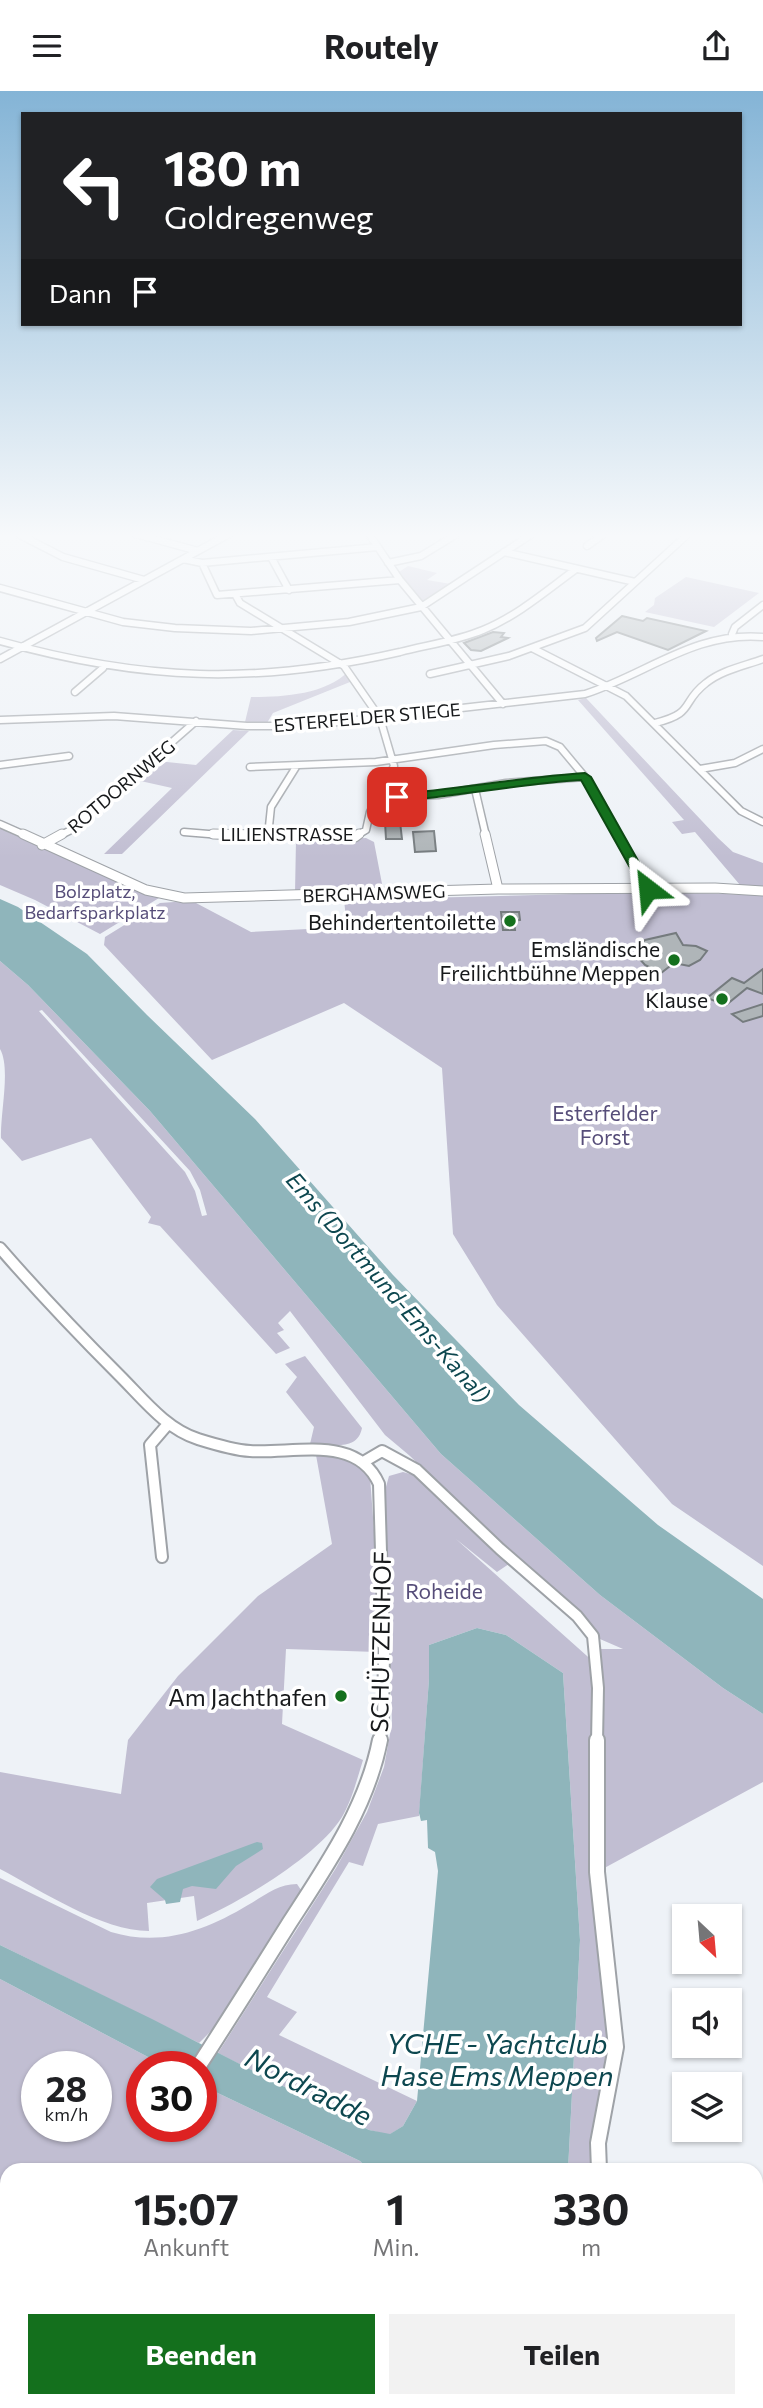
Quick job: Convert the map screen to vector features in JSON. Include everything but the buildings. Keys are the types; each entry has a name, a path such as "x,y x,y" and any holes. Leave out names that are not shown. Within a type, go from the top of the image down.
{"street":[{"path":"3,642 103,668 230,676 270,675 344,666 436,642"},
{"path":"0,659 31,642"},
{"path":"306,642 344,666 380,718 394,759"},
{"path":"451,642 503,704"},
{"path":"430,674 471,667 548,642"},
{"name":"ESTERFELDER STIEGE","path":"0,720 114,716 276,727 380,718 585,694 608,687 703,642"},
{"path":"532,648 626,696 741,811 763,822"},
{"path":"655,723 673,719 686,712 697,691 710,680 763,659"},
{"path":"75,692 103,668"},
{"name":"ROTDORNWEG","path":"42,845 73,829 196,721"},
{"path":"250,767 296,767 394,759 540,740 560,747 585,777 648,889"},
{"path":"700,769 735,763 763,750"},
{"path":"0,765 69,756"},
{"name":"LILIENSTRASSE","path":"184,832 268,837 347,837 362,834 377,797 394,766 394,759"},
{"path":"268,837 271,807 296,767"},
{"path":"377,797 438,795 516,782 585,777"},
{"path":"475,789 498,889"},
{"name":"BERGHAMSWEG","path":"0,824 146,890 184,898 498,889 763,891"},
{"path":"0,1248 51,1308 168,1424 195,1439 248,1451 340,1451 354,1453 365,1461 382,1451 417,1470 500,1549 578,1616 593,1636 598,1688 595,1816 597,1872 616,2046 598,2143 599,2163"},
{"path":"162,1557 150,1445 168,1424"},
{"name":"SCHÜTZENHOF","path":"207,2051 327,1864 358,1809 375,1765 383,1722 384,1638 379,1484 365,1461"}],"green space":[{"path":"349,671 355,680 273,713 267,723 245,722 251,697 316,690"},
{"path":"586,698 733,852 763,863 763,887 740,885 695,832 682,834 672,822 684,820 578,700"},
{"path":"233,730 249,731 122,854 104,854 172,788 136,780 145,778 159,766 157,761 196,765"},
{"name":"Bolzplatz, Bedarfsparkplatz","path":"0,828 159,898 100,934 0,885"},
{"path":"366,838 374,842 383,889 295,893 296,840"},
{"name":"Esterfelder Forst","path":"649,892 763,895 763,1566 672,1504 497,1305 453,1234 442,1068 344,1003 212,1060 104,945 105,937 160,903 196,903 251,932 347,927 344,900","holes":["676,933 683,945 696,946 707,951 700,960 689,966 674,963 660,973 645,965 637,956 637,949 646,940"]},
{"name":"Roheide","path":"0,961 28,985 150,1111 441,1454 600,1595 723,1688 763,1714 763,1782 597,1872 616,2047 600,2163 568,2163 580,1940 563,1673 506,1635 477,1628 429,1645 419,1816 378,1824 363,1866 349,1862 267,1997 297,2012 279,2035 417,2101 403,2126 389,2135 369,2130 218,2053 336,1868 367,1812 384,1767 392,1723 384,1494 389,1476 403,1472 417,1476 512,1562 497,1572 456,1539 596,1664 596,1649 623,1649 593,1636 410,1456 385,1435 290,1311 278,1323 284,1330 277,1333 290,1348 276,1354 160,1226 148,1223 151,1217 91,1138 22,1161 1,1138 5,1079 0,1049","holes":["42,1010 190,1171 200,1190 207,1215 202,1216 195,1191 185,1172 39,1011"]},
{"path":"305,1356 362,1428 354,1441 341,1445 310,1444 314,1427 286,1392 297,1377 285,1364"},
{"path":"333,1454 357,1461 370,1477 375,1544 377,1652 286,1649 282,1724 363,1760 349,1804 330,1832 276,1877 197,1921 194,1896 147,1903 149,1931 131,1929 92,1917 0,1869 0,1772 121,1794 128,1740 178,1676 258,1596 332,1544 316,1455"},
{"path":"0,1878 111,1932 147,1938 199,1929 284,1886 297,1884 301,1890 212,2030 199,2043 0,1945"},
{"path":"0,1979 137,2051 126,2051 126,2142 217,2142 217,2093 362,2163 0,2163"}],"water":[{"name":"Ems (Dortmund-Ems-Kanal)","path":"0,899 18,907 87,954 255,1119 393,1275 519,1405 658,1525 763,1599 763,1714 723,1688 600,1595 441,1454 150,1111 28,985 0,961"},
{"name":"YCHE - Yachtclub Hase Ems Meppen","path":"477,1628 506,1635 563,1673 580,1940 568,2163 362,2163 217,2093 217,2052 369,2130 390,2134 403,2126 417,2101 438,1871 435,1852 428,1848 427,1820 421,1821 419,1813 429,1645"},
{"path":"257,1842 262,1843 263,1849 236,1866 216,1889 192,1886 183,1889 180,1902 166,1904 150,1887 157,1879"},
{"name":"YCHE - Yachtclub Hase Ems Meppen","path":"0,1945 215,2051 137,2051 0,1979"}],"place":[{"name":"Behindertentoilette","path":"510,921"},
{"name":"Emsländische Freilichtbühne Meppen","path":"674,960"},
{"name":"Klause","path":"722,999"},
{"name":"Am Jachthafen","path":"341,1696"}],"route":[{"path":"397,797 456,793 506,783 585,777 648,889"}],"water label":[{"name":"Nordradde","path":"309,2086"}]}
